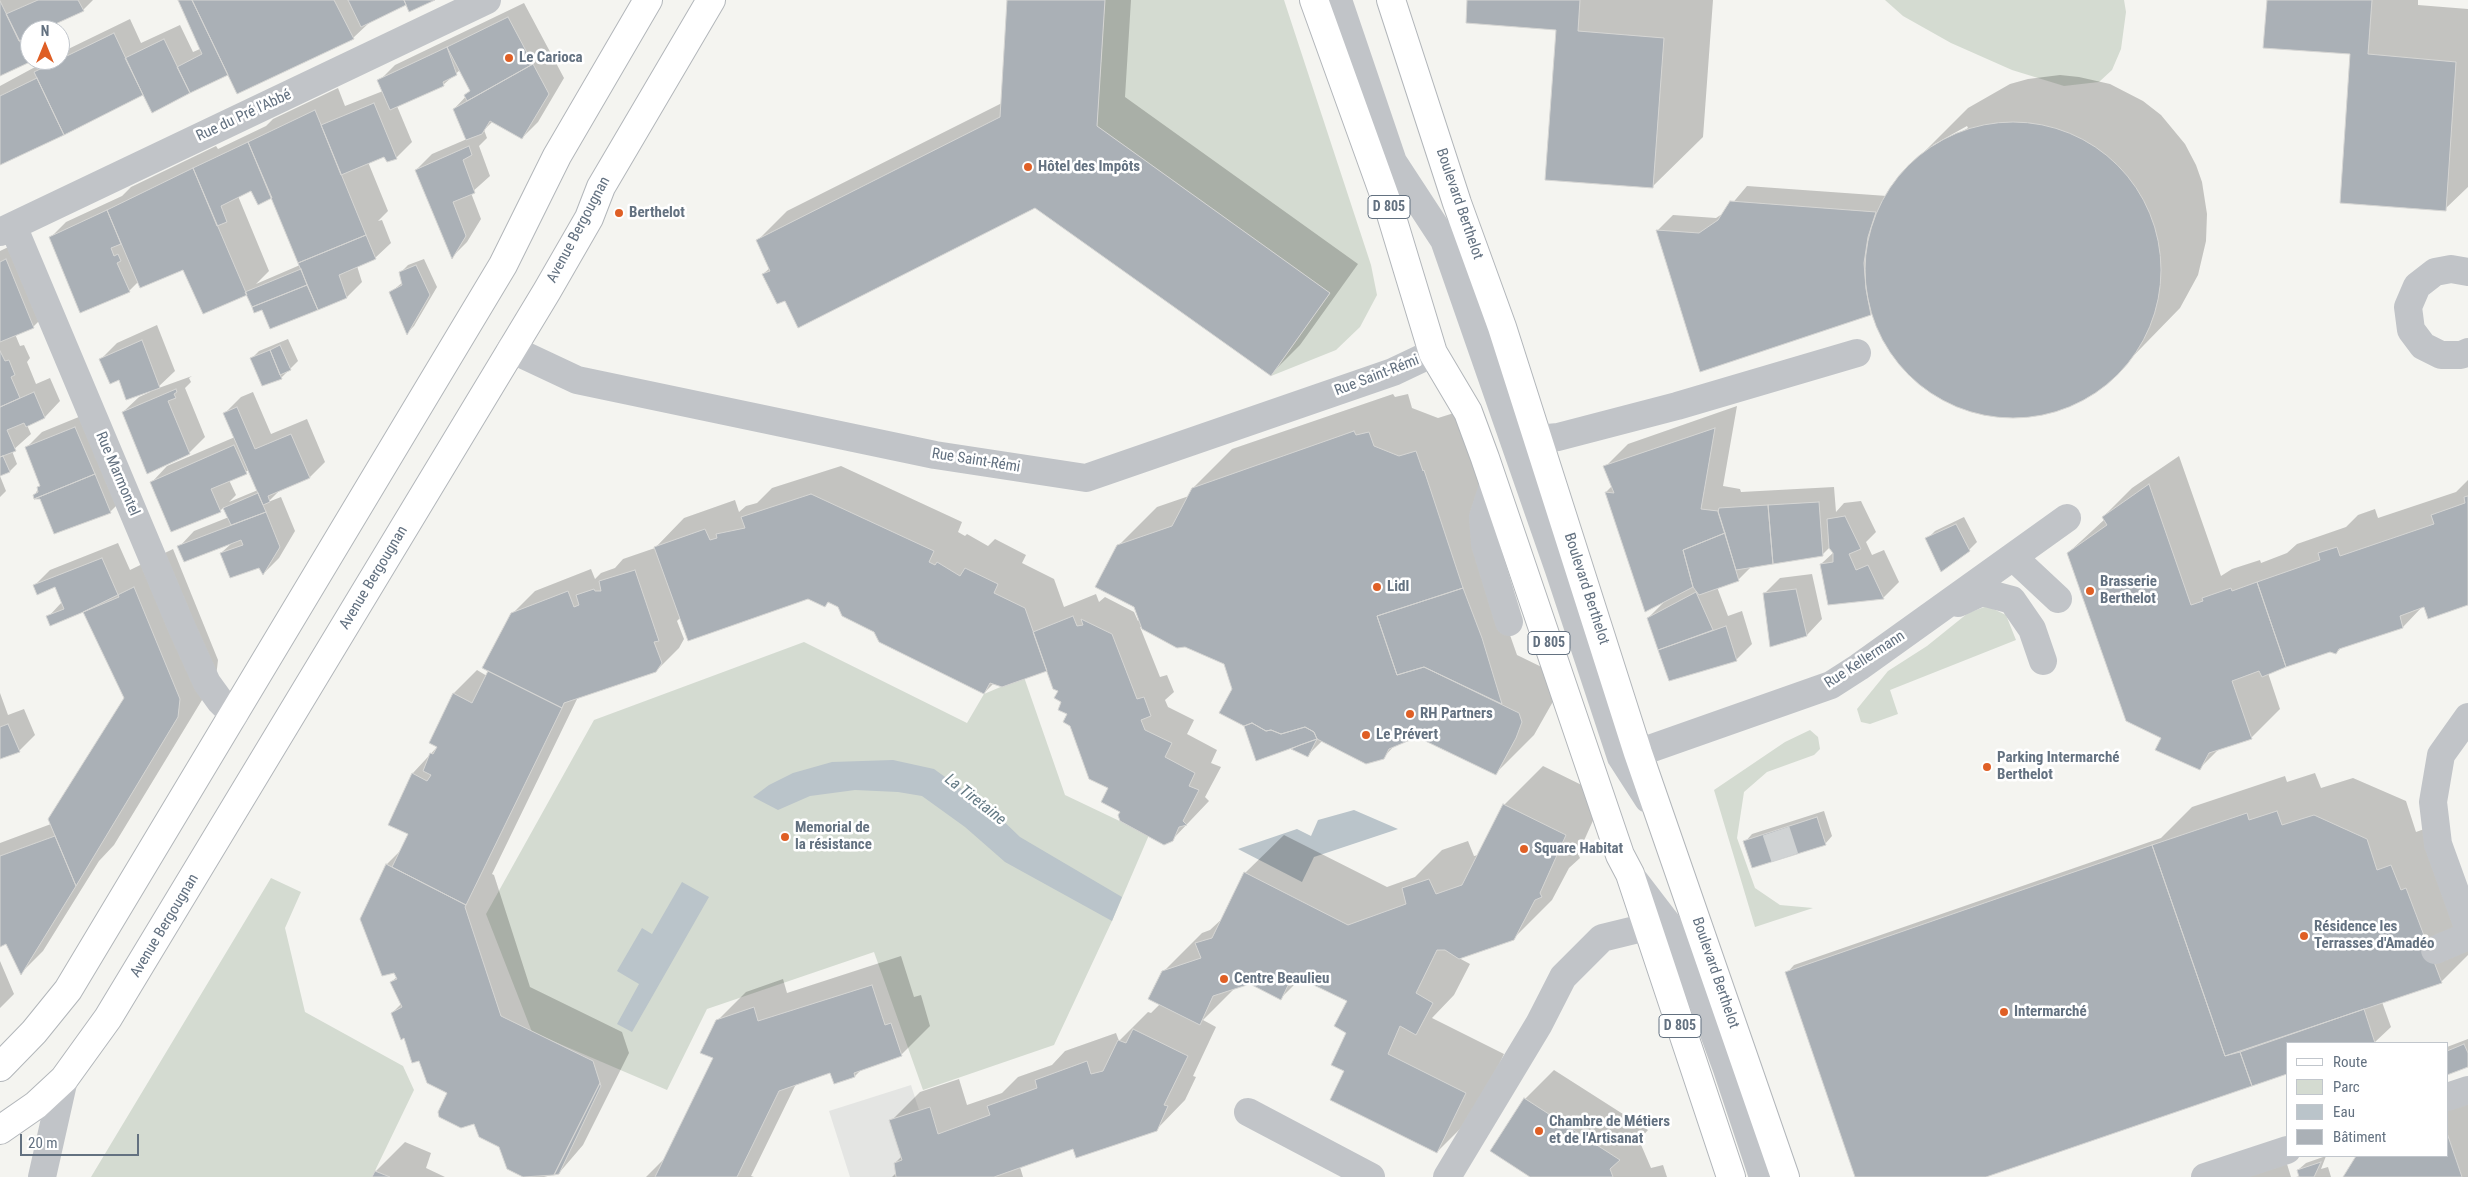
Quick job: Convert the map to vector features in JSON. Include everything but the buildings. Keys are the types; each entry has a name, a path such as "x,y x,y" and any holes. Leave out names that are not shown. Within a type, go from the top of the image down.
{"main road":[{"path":"0,1068 34,1032 68,990 503,265 558,156 648,0"},
{"name":"Avenue Bergougnan","path":"0,1130 36,1105 64,1079 108,1018 158,938 589,218 601,187 712,0"},
{"name":"Boulevard Berthelot","path":"1314,0 1390,211 1433,353 1468,412 1565,688 1620,855 1630,874 1731,1177"},
{"name":"Boulevard Berthelot","path":"1391,0 1457,203 1496,309 1659,817 1707,947 1784,1177"}],"street":[{"name":"Rue du Pré l'Abbé","path":"6,229 487,0"},
{"path":"1338,0 1393,162 1444,240 1622,757 1659,817"},
{"name":"Rue Marmontel","path":"6,229 207,683 220,701 234,715"},
{"path":"2468,272 2450,269 2435,272 2417,286 2408,307 2411,330 2423,346 2441,355 2461,355 2468,352"},
{"name":"Rue Saint-Rémi","path":"511,349 577,380 935,455 1086,478 1393,372 1433,353"},
{"path":"1538,439 1558,437 1676,406 1857,353"},
{"path":"1493,486 1483,517 1484,544 1509,622"},
{"name":"Rue Kellermann","path":"1638,753 1831,685 2068,518"},
{"path":"2013,557 2058,599"},
{"path":"1936,612 1982,592 2012,600 2032,629 2043,661"},
{"path":"2468,717 2441,755 2433,802 2438,844 2468,927"},
{"name":"Boulevard Berthelot","path":"1630,874 1667,923 1687,959 1727,1069 1763,1177"},
{"path":"1447,1177 1539,1024 1563,978 1602,938 1647,927"},
{"path":"2435,950 2468,936"},
{"path":"42,1177 64,1079"},
{"path":"2448,1097 2468,1090"},
{"path":"1248,1112 1371,1177"},
{"path":"2205,1177 2286,1150"}],"shaded area":[{"path":"911,1085 919,1110 930,1107 952,1177 850,1177 829,1111"}],"green space":[{"path":"1105,0 1284,0 1371,265 1377,295 1360,327 1336,350 1271,376 1330,293 1097,126"},
{"path":"1885,0 2124,0 2126,12 2121,49 2112,70 2099,82 2064,86 2012,70 1951,43 1903,16"},
{"path":"1987,606 2006,615 2016,640 1890,690 1898,714 1870,724 1861,722 1857,709 1888,671 1927,646 1968,613"},
{"path":"804,642 967,723 984,694 1024,677 1065,795 1149,835 1112,921 1054,1045 923,1090 874,952 707,1009 667,1090 532,1032 486,914 594,720"},
{"path":"1810,730 1818,737 1820,749 1814,755 1767,772 1744,792 1737,838 1755,888 1780,905 1813,908 1755,927 1714,790 1785,742"},
{"path":"271,878 301,892 285,928 305,1012 403,1066 414,1090 372,1177 91,1177"}],"water":[{"name":"La Tiretaine","path":"893,760 934,769 995,813 1020,837 1122,897 1112,921 1005,862 965,827 922,796 898,792 855,790 810,796 778,810 753,797 769,785 793,773 832,762"},
{"path":"1354,810 1398,829 1314,857 1302,882 1238,849 1297,829 1311,836 1318,820"},
{"path":"682,882 709,897 632,1032 617,1024 639,984 617,971 642,928 652,934"}],"tunnel":[{"path":"1776,831 1785,858"}],"place":[{"name":"Le Carioca","path":"509,58"},
{"name":"Hôtel des Impôts","path":"1028,167"},
{"name":"Berthelot","path":"619,213"},
{"name":"Lidl","path":"1377,587"},
{"name":"Brasserie Berthelot","path":"2090,591"},
{"name":"RH Partners","path":"1410,714"},
{"name":"Le Prévert","path":"1366,735"},
{"name":"Parking Intermarché Berthelot","path":"1987,767"},
{"name":"Memorial de la résistance","path":"785,837"},
{"name":"Square Habitat","path":"1524,849"},
{"name":"Résidence les Terrasses d'Amadéo","path":"2304,936"},
{"name":"Centre Beaulieu","path":"1224,979"},
{"name":"Intermarché","path":"2004,1012"},
{"name":"Chambre de Métiers et de l'Artisanat","path":"1539,1131"}]}
